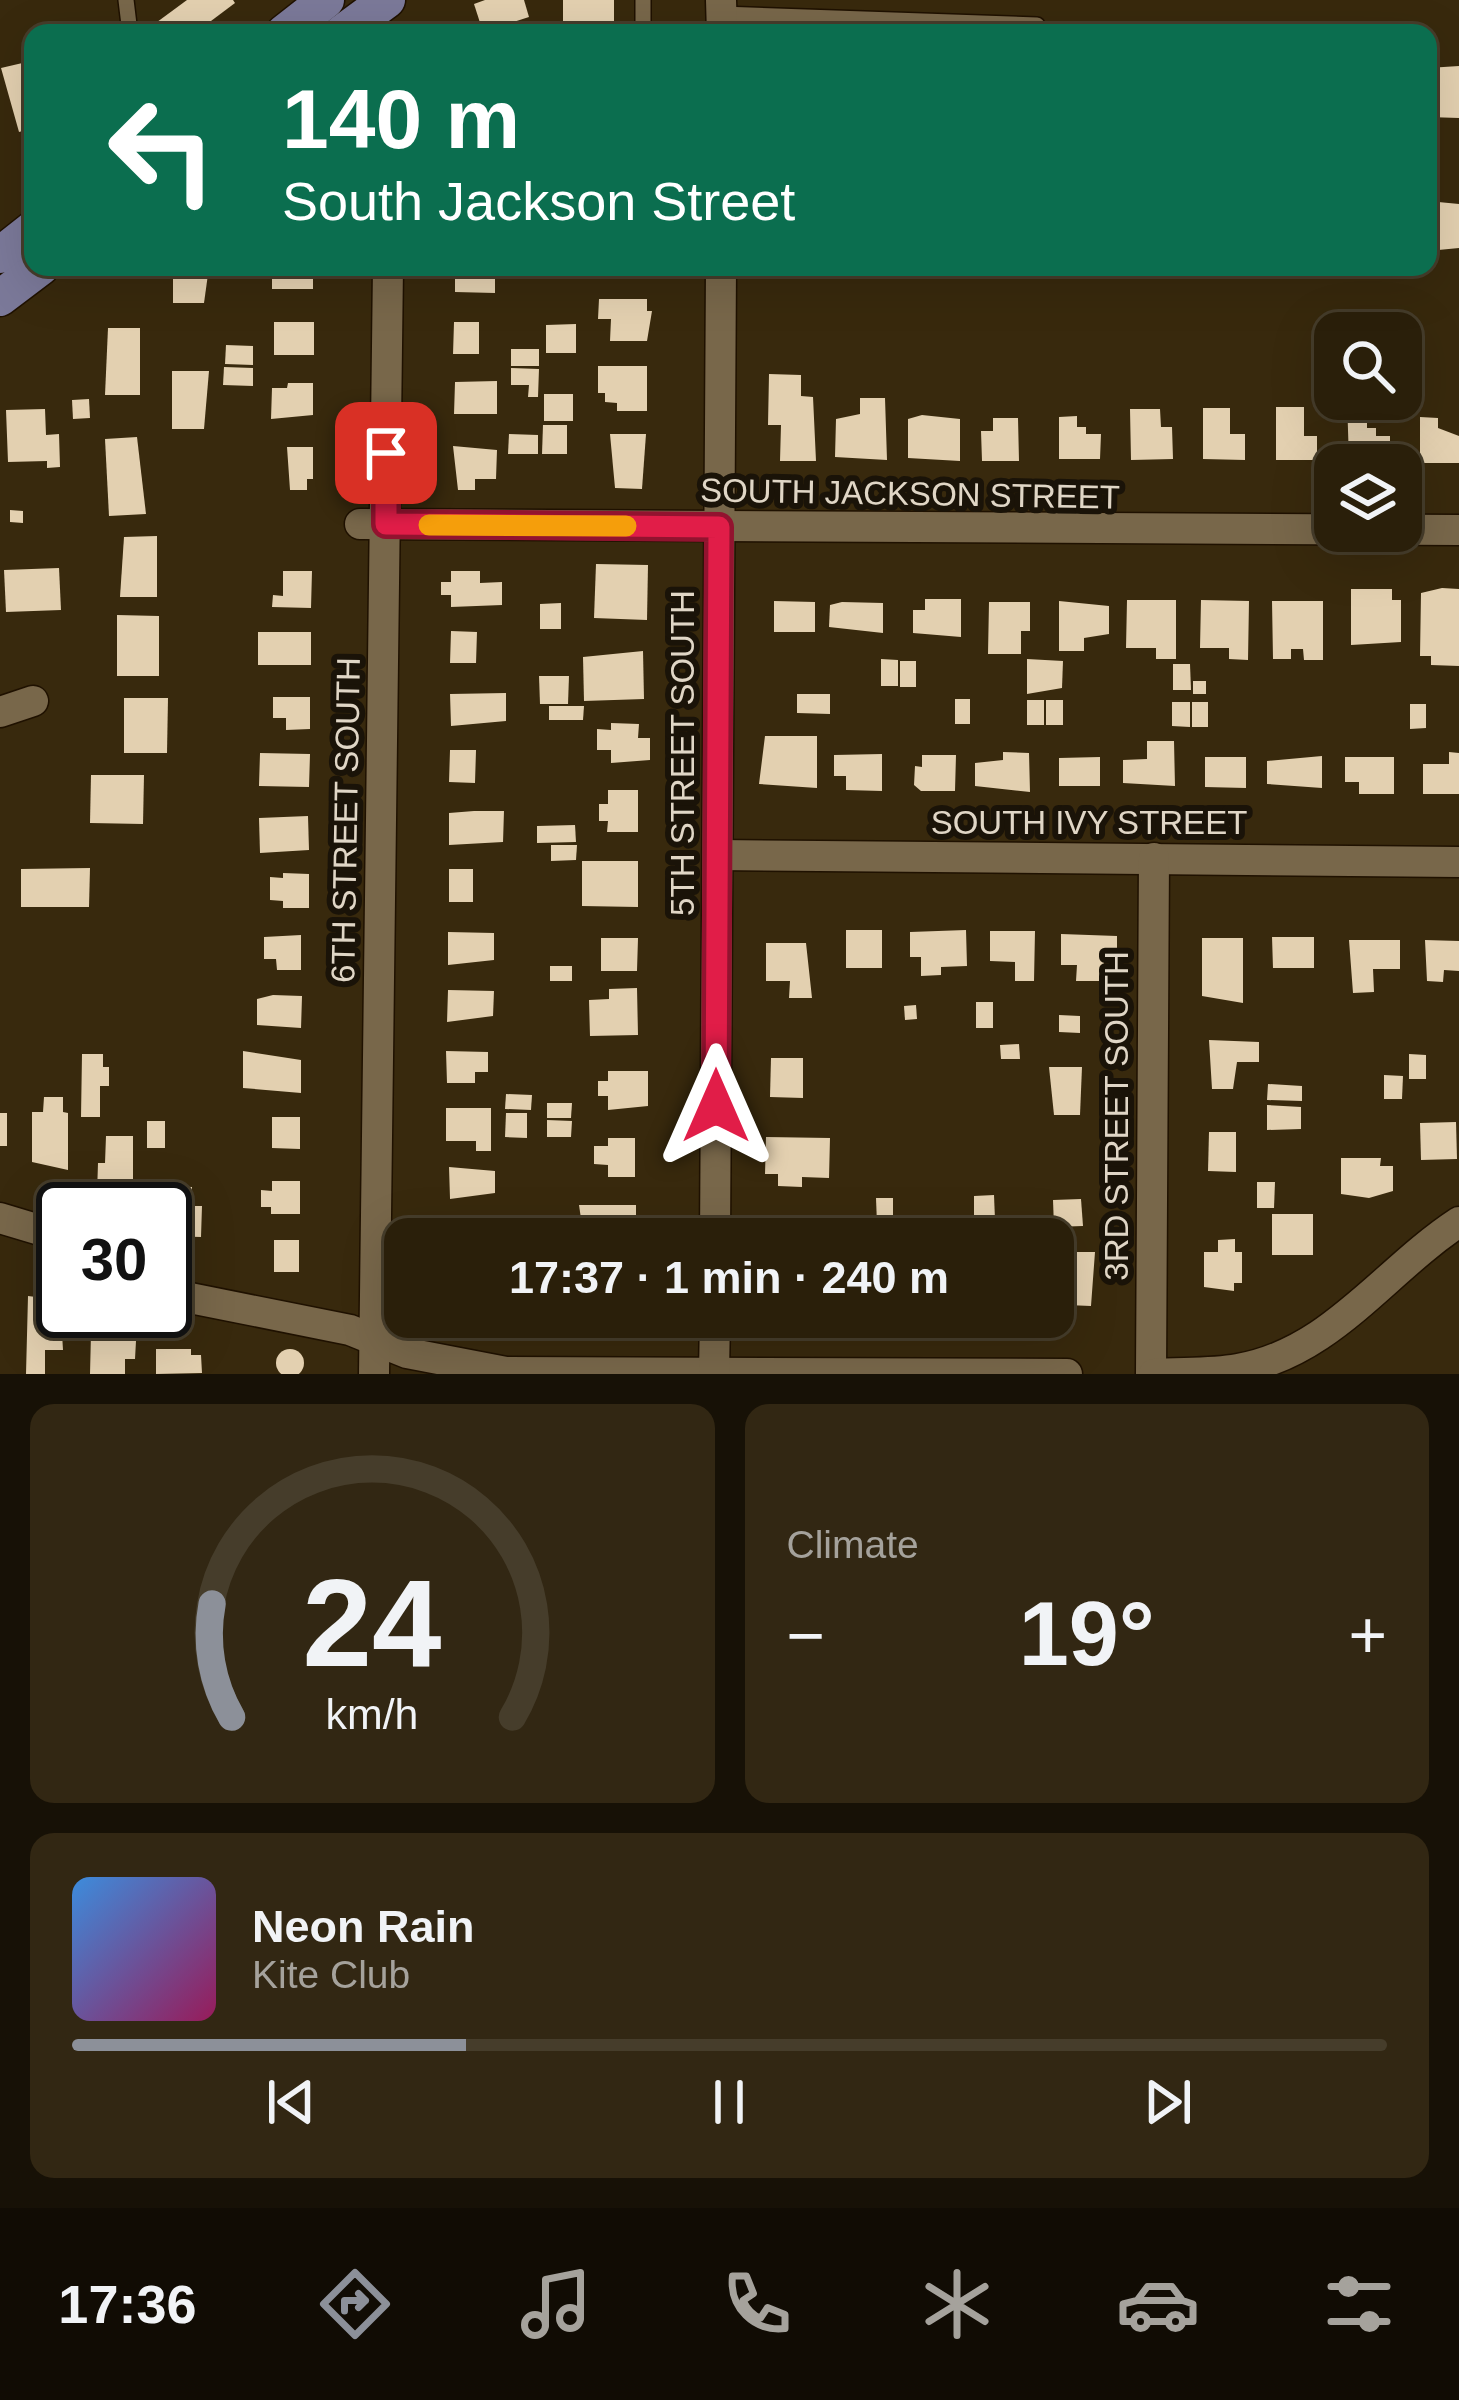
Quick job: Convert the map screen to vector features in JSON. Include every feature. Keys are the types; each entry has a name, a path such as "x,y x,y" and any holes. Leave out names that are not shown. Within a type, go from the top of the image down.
{"main road":[{"path":"295,24 325,0"},
{"path":"351,24 387,0"},
{"path":"0,255 24,237"},
{"path":"0,298 29,276"}],"street":[{"name":"6TH STREET SOUTH","path":"374,1374 373,524 387,276"},
{"name":"5TH STREET SOUTH","path":"715,1218 721,276"},
{"name":"SOUTH JACKSON STREET","path":"373,524 1459,530"},
{"path":"0,712 33,701"},
{"name":"SOUTH IVY STREET","path":"718,855 1459,862"},
{"name":"3RD STREET SOUTH","path":"1152,1374 1154,858"},
{"path":"0,1218 36,1229"},
{"path":"1152,1374 1238,1369 1288,1354 1329,1331 1459,1222"},
{"path":"192,1299 374,1339 407,1353 506,1372 1067,1374"},
{"path":"714,1373 715,1338"}],"lane":[{"path":"722,16 1002,24"}],"building":[{"path":"187,0 235,3 207,24 154,24"},
{"path":"524,0 529,17 508,24 480,24 474,4"},
{"path":"563,0 614,0 614,24 563,24"},
{"path":"24,63 24,131 19,132 1,68"},
{"path":"1459,66 1459,118 1437,117 1437,67"},
{"path":"1437,202 1459,204 1459,248 1437,250"},
{"path":"173,276 208,276 204,303 173,303"},
{"path":"272,276 313,276 313,289 272,289"},
{"path":"455,276 495,276 495,293 455,292"},
{"path":"599,299 647,299 647,311 652,311 647,341 610,341 611,319 598,319"},
{"path":"274,322 314,322 314,355 274,355"},
{"path":"454,322 479,322 479,354 453,354"},
{"path":"576,324 576,353 546,353 546,325"},
{"path":"108,328 140,328 140,395 105,395"},
{"path":"226,345 253,346 253,365 225,364"},
{"path":"511,349 539,349 539,366 511,366"},
{"path":"598,366 647,366 647,411 617,411 617,403 605,402 605,393 598,393"},
{"path":"224,367 253,368 253,386 223,385"},
{"path":"511,368 539,369 538,397 528,397 529,385 511,385"},
{"path":"172,371 209,371 204,429 172,429"},
{"path":"769,374 801,375 801,396 813,397 816,461 780,461 781,425 768,425"},
{"path":"497,381 497,414 454,414 455,382"},
{"path":"288,383 313,383 313,415 271,419 272,388 287,388"},
{"path":"544,394 573,394 573,421 544,421"},
{"path":"860,398 885,398 887,460 835,457 836,419 860,414"},
{"path":"89,399 90,418 73,419 72,400"},
{"path":"1276,407 1304,407 1304,436 1317,436 1314,460 1276,460"},
{"path":"1203,408 1230,408 1230,434 1245,434 1245,460 1203,459"},
{"path":"45,409 46,435 59,434 60,467 47,468 47,461 8,462 6,410"},
{"path":"1130,409 1160,409 1161,427 1172,427 1173,459 1131,460"},
{"path":"922,415 960,419 960,461 908,458 908,419"},
{"path":"1077,416 1077,427 1086,427 1086,434 1101,434 1100,459 1059,459 1059,417"},
{"path":"1422,417 1438,418 1438,428 1459,436 1459,463 1422,463"},
{"path":"993,418 1018,418 1019,461 982,461 981,431 993,431"},
{"path":"1348,420 1367,420 1367,428 1376,428 1376,436 1390,436 1390,444 1348,444"},
{"path":"543,425 567,425 567,454 542,454"},
{"path":"509,434 538,435 538,454 508,454"},
{"path":"610,434 646,434 642,489 615,488"},
{"path":"137,437 146,514 109,516 105,439"},
{"path":"453,446 497,450 496,479 475,479 475,490 458,490"},
{"path":"287,447 313,447 313,479 307,479 307,490 290,490"},
{"path":"10,510 23,511 23,523 10,522"},
{"path":"157,536 157,597 120,597 124,537"},
{"path":"596,564 648,565 647,620 594,618"},
{"path":"59,568 61,610 6,612 4,570"},
{"path":"283,571 312,571 311,608 272,607 273,595 283,596"},
{"path":"451,571 480,571 480,583 502,582 502,605 451,607 451,595 441,595 441,582 451,582"},
{"path":"1351,589 1392,589 1392,600 1401,600 1401,642 1351,645"},
{"path":"1459,589 1459,666 1431,665 1431,656 1420,656 1421,593"},
{"path":"925,599 961,599 961,637 913,633 913,610 925,610"},
{"path":"1127,600 1176,600 1176,659 1156,659 1156,648 1126,648"},
{"path":"1201,600 1249,601 1248,660 1229,659 1229,648 1200,648"},
{"path":"774,601 815,602 815,632 774,632"},
{"path":"1059,601 1109,606 1109,634 1084,638 1084,651 1059,651"},
{"path":"1272,601 1323,601 1323,660 1304,660 1303,649 1291,649 1291,659 1273,659"},
{"path":"989,602 1030,602 1030,631 1021,631 1021,654 988,654"},
{"path":"561,603 561,629 540,629 540,604"},
{"path":"883,603 883,633 829,627 830,605"},
{"path":"117,615 159,616 159,676 117,676"},
{"path":"451,631 477,632 476,663 450,663"},
{"path":"258,632 311,632 311,665 258,665"},
{"path":"643,651 644,699 584,701 583,657"},
{"path":"881,659 898,660 898,686 881,686"},
{"path":"1027,659 1063,661 1062,688 1027,694"},
{"path":"900,661 916,661 916,687 900,687"},
{"path":"1173,664 1190,664 1191,690 1173,690"},
{"path":"539,676 569,676 568,704 540,704"},
{"path":"1193,681 1206,681 1206,694 1193,694"},
{"path":"506,693 506,721 451,726 450,694"},
{"path":"797,694 830,694 830,714 797,713"},
{"path":"273,697 310,697 310,729 286,730 286,718 273,718"},
{"path":"124,698 168,698 167,753 124,753"},
{"path":"955,699 970,699 970,724 955,724"},
{"path":"1027,700 1044,700 1044,725 1027,725"},
{"path":"1046,700 1063,700 1063,725 1046,725"},
{"path":"1172,702 1190,702 1190,727 1172,726"},
{"path":"1192,702 1208,702 1208,727 1192,727"},
{"path":"1410,704 1426,704 1426,728 1410,729"},
{"path":"549,706 584,706 583,720 549,720"},
{"path":"611,723 639,724 638,738 650,738 650,760 611,763 611,750 597,750 597,729 611,730"},
{"path":"765,736 817,736 817,788 759,784"},
{"path":"1147,741 1174,741 1175,786 1123,783 1123,760 1147,759"},
{"path":"450,750 476,750 475,783 449,782"},
{"path":"1003,752 1029,753 1030,792 975,786 975,763 1003,760"},
{"path":"1449,752 1459,753 1459,794 1423,794 1423,764 1449,764"},
{"path":"260,753 310,754 309,787 259,786"},
{"path":"882,754 882,791 846,790 846,776 834,776 834,755"},
{"path":"922,755 956,755 955,791 921,791 914,785 915,766 922,767"},
{"path":"1322,756 1322,788 1267,784 1267,761"},
{"path":"1100,757 1100,786 1059,786 1059,758"},
{"path":"1205,757 1246,757 1246,788 1205,787"},
{"path":"1345,757 1394,757 1394,794 1359,794 1359,782 1345,782"},
{"path":"91,775 144,775 143,824 90,823"},
{"path":"608,790 638,790 638,832 607,832 608,821 599,821 599,804 608,804"},
{"path":"504,811 503,842 449,845 449,813"},
{"path":"308,816 309,850 260,853 259,818"},
{"path":"575,825 576,842 537,843 537,826"},
{"path":"551,845 577,845 576,860 551,861"},
{"path":"582,861 638,861 638,907 582,906"},
{"path":"90,868 89,907 21,907 21,869"},
{"path":"449,869 473,869 473,902 449,902"},
{"path":"283,873 309,874 309,908 283,908 283,901 270,900 270,877 283,878"},
{"path":"846,930 882,930 882,968 846,968"},
{"path":"966,930 967,966 941,967 941,975 921,976 921,957 910,957 910,932"},
{"path":"990,931 1035,931 1034,981 1015,981 1015,962 990,961"},
{"path":"448,932 494,933 494,960 448,965"},
{"path":"1061,934 1117,936 1117,960 1104,960 1103,981 1076,981 1077,965 1061,965"},
{"path":"301,935 301,970 277,970 276,959 264,959 264,937"},
{"path":"1272,937 1314,937 1314,968 1273,968"},
{"path":"601,938 638,938 637,971 601,971"},
{"path":"1202,938 1243,938 1243,1003 1202,996"},
{"path":"1349,940 1400,940 1400,969 1373,969 1374,992 1353,993"},
{"path":"1425,940 1459,941 1459,971 1444,970 1443,982 1427,981"},
{"path":"766,943 806,943 812,998 789,998 790,981 766,981"},
{"path":"550,966 572,966 572,981 550,981"},
{"path":"637,988 638,1035 590,1036 589,1000 609,999 609,989"},
{"path":"448,990 494,991 493,1016 447,1022"},
{"path":"302,996 301,1028 257,1025 257,999"},
{"path":"976,1002 993,1002 993,1028 976,1028"},
{"path":"916,1005 917,1019 905,1020 904,1006"},
{"path":"1059,1015 1080,1016 1080,1033 1059,1032"},
{"path":"1209,1040 1259,1042 1259,1062 1237,1062 1233,1089 1212,1089"},
{"path":"1019,1044 1020,1059 1001,1059 1000,1045"},
{"path":"243,1051 301,1060 301,1093 243,1088"},
{"path":"446,1051 488,1052 488,1072 475,1072 475,1083 447,1083"},
{"path":"82,1054 103,1054 103,1067 109,1067 109,1086 100,1086 100,1117 81,1117"},
{"path":"1409,1054 1426,1055 1426,1079 1409,1079"},
{"path":"771,1058 803,1058 803,1098 770,1097"},
{"path":"1049,1067 1082,1067 1080,1115 1054,1115"},
{"path":"608,1071 648,1071 648,1106 608,1110 608,1096 598,1096 598,1081 608,1081"},
{"path":"1384,1075 1403,1076 1402,1099 1384,1099"},
{"path":"1268,1084 1302,1086 1302,1101 1267,1100"},
{"path":"506,1094 532,1095 531,1110 505,1109"},
{"path":"44,1097 63,1097 63,1112 68,1113 68,1170 32,1162 32,1112 43,1112"},
{"path":"547,1103 572,1103 571,1118 547,1118"},
{"path":"1267,1105 1301,1107 1301,1129 1267,1130"},
{"path":"446,1108 491,1108 491,1151 476,1151 476,1141 446,1141"},
{"path":"0,1113 7,1113 7,1146 0,1146"},
{"path":"506,1113 527,1113 527,1138 505,1137"},
{"path":"272,1117 300,1117 300,1149 272,1148"},
{"path":"547,1120 572,1121 571,1137 547,1137"},
{"path":"147,1121 165,1121 165,1148 147,1148"},
{"path":"1456,1122 1457,1159 1421,1160 1420,1123"},
{"path":"1209,1132 1236,1132 1236,1172 1208,1171"},
{"path":"106,1136 133,1136 133,1182 97,1182 98,1163 105,1163"},
{"path":"766,1137 830,1138 829,1178 802,1177 802,1187 778,1186 778,1174 765,1174"},
{"path":"608,1138 635,1138 635,1177 608,1177 608,1165 594,1164 594,1146 608,1146"},
{"path":"1341,1158 1381,1158 1380,1166 1393,1166 1393,1191 1369,1198 1341,1194"},
{"path":"449,1167 495,1171 495,1193 450,1199"},
{"path":"272,1181 300,1181 300,1214 271,1214 271,1207 261,1207 261,1190 272,1191"},
{"path":"1257,1182 1275,1182 1274,1208 1257,1208"},
{"path":"994,1195 995,1218 974,1218 974,1196"},
{"path":"876,1198 893,1198 893,1218 877,1218"},
{"path":"1081,1199 1083,1226 1074,1226 1074,1218 1054,1218 1053,1200"},
{"path":"579,1205 636,1205 636,1218 581,1218"},
{"path":"192,1206 202,1206 201,1237 192,1237"},
{"path":"1272,1214 1313,1214 1313,1255 1272,1255"},
{"path":"1235,1239 1235,1252 1242,1252 1242,1283 1234,1283 1234,1291 1204,1287 1204,1252 1218,1252 1218,1240"},
{"path":"274,1240 299,1240 299,1272 274,1272"},
{"path":"1074,1252 1095,1252 1091,1306 1074,1305"},
{"path":"28,1296 36,1297 36,1338 62,1338 63,1350 45,1350 45,1374 26,1374"},
{"path":"91,1338 136,1341 135,1359 125,1359 125,1374 90,1374"},
{"path":"156,1349 191,1349 191,1355 201,1355 202,1373 156,1374"},
{"path":"285,1350 295,1350 303,1358 298,1374 282,1374 277,1368 277,1358"}],"slow traffic":[{"path":"429,525 626,526"}],"route":[{"path":"386,453 386,524 719,527 716,1106"}]}
